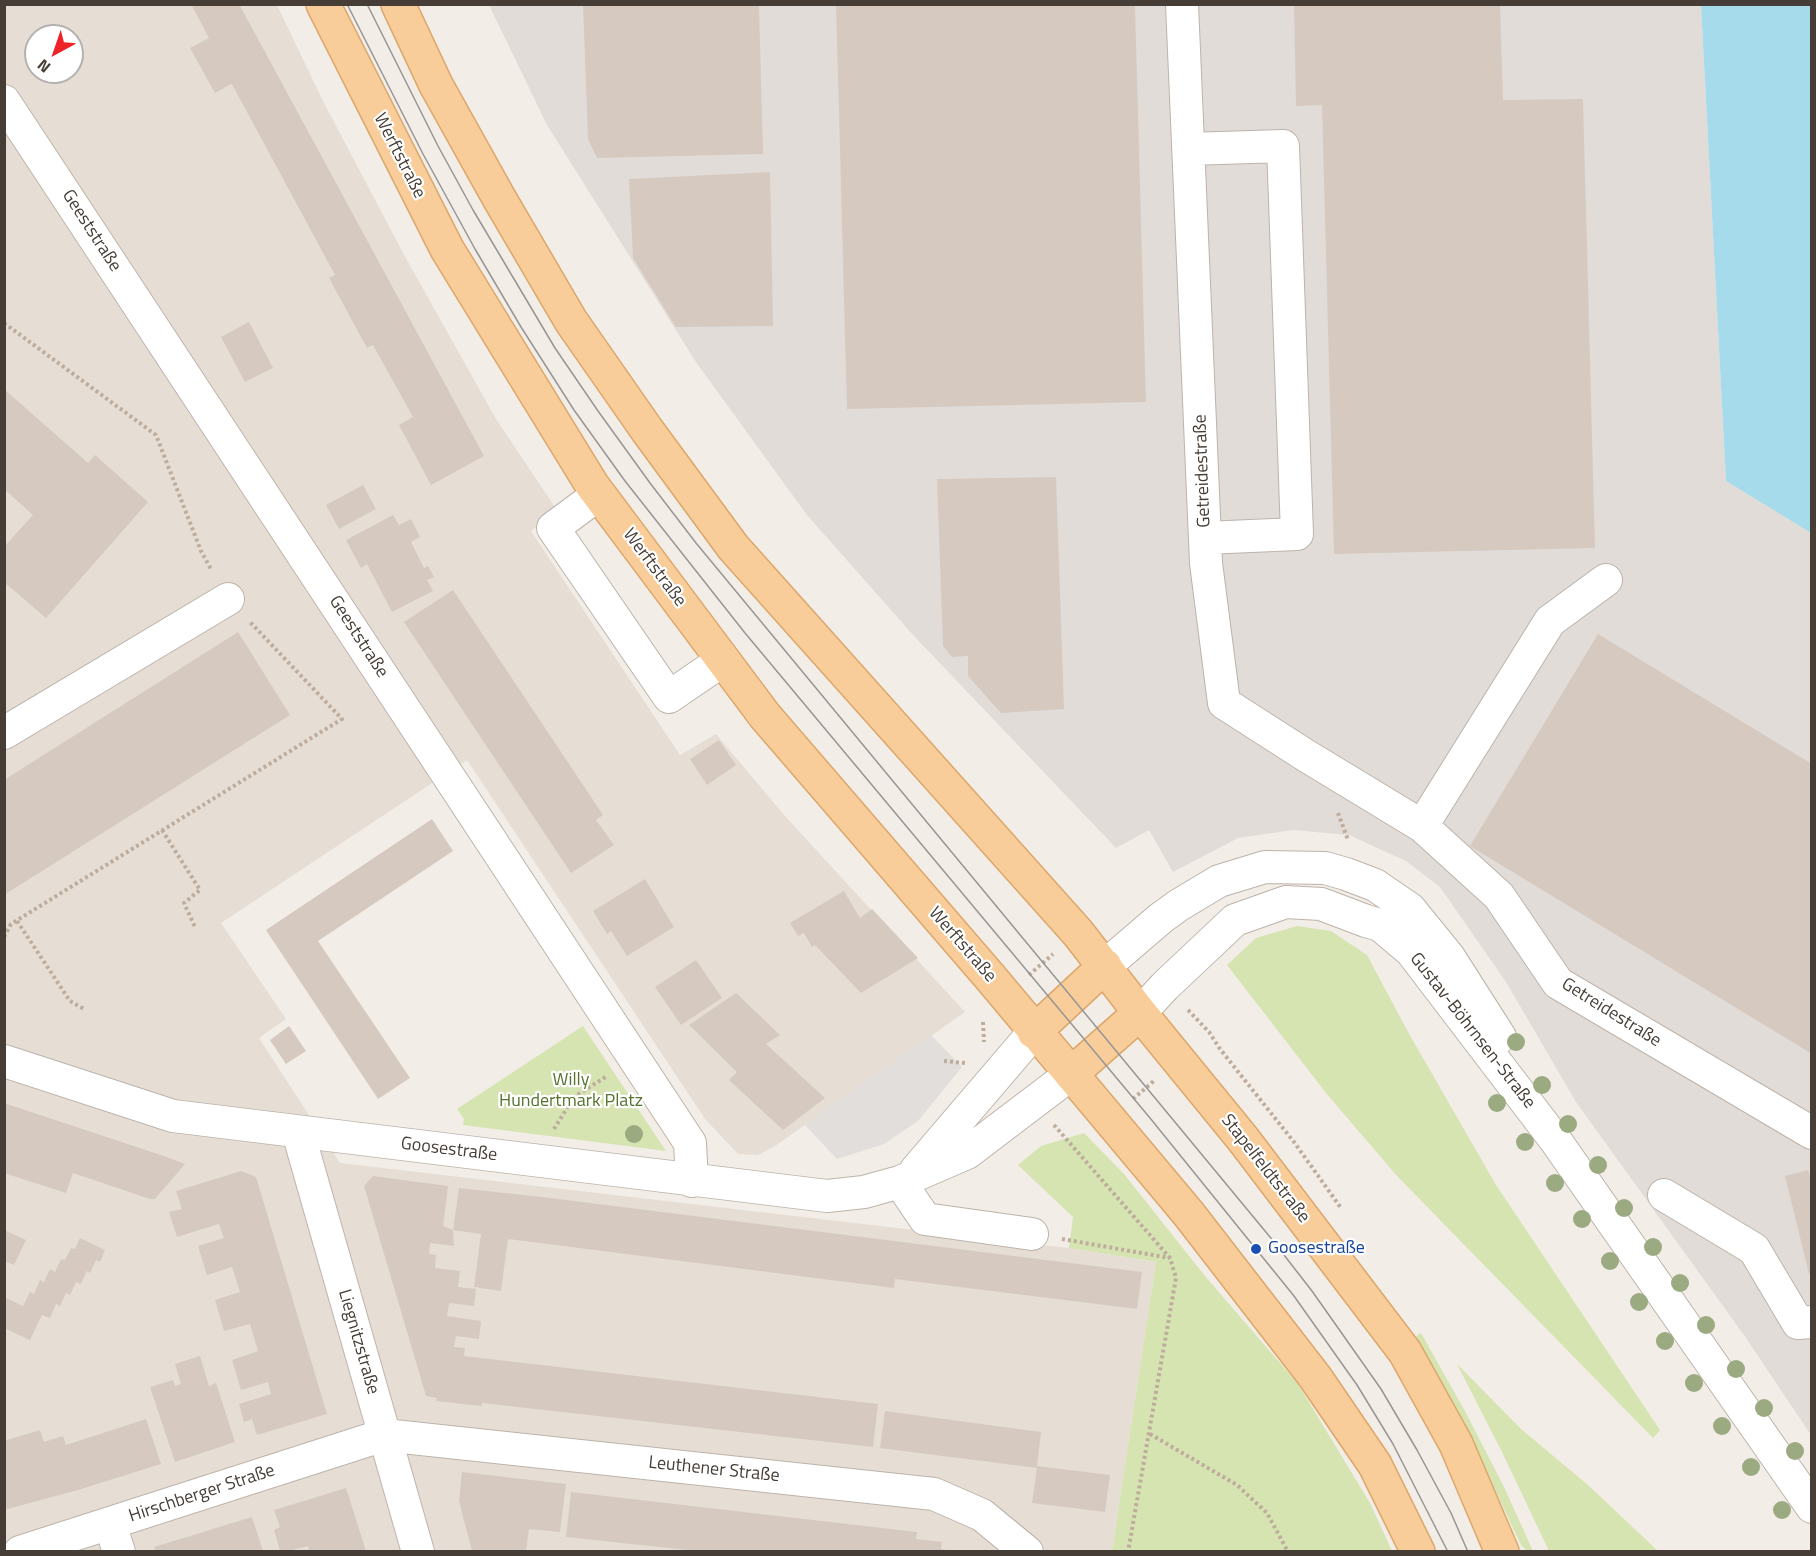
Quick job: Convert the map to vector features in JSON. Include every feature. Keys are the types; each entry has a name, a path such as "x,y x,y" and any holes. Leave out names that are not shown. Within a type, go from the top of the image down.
{"main road":[{"name":"Werftstraße","path":"323,4 447,249 598,494 765,716 1071,1074"},
{"path":"398,4 436,85 571,321 733,547 1078,933 1140,1013 1071,1074 1188,1213 1316,1377 1375,1465 1418,1551"},
{"path":"1034,1032 1105,966"},
{"name":"Stapelfeldtstraße","path":"1140,1013 1243,1139 1405,1352 1456,1444 1502,1551"}],"street":[{"name":"Getreidestraße","path":"1182,4 1206,563 1224,703 1422,826 1499,896 1558,983 1812,1133"},
{"name":"Geeststraße","path":"4,101 690,1143 692,1180"},
{"path":"1189,149 1283,146 1297,534 1205,538"},
{"path":"598,494 553,528 669,697 723,660"},
{"path":"1422,826 1550,621 1606,580"},
{"path":"4,733 228,599"},
{"name":"Gustav-Böhrnsen-Straße","path":"1105,966 1179,904 1219,882 1265,867 1325,868 1375,885 1410,909 1449,957 1513,1059 1556,1141"},
{"name":"Gustav-Böhrnsen-Straße","path":"1140,1013 1165,986 1235,920 1286,903 1321,903 1380,925 1411,951 1556,1141 1812,1507"},
{"path":"1032,1234 925,1219 905,1180 1034,1032"},
{"name":"Goosestraße","path":"4,1061 173,1116 827,1196 864,1192 905,1180 967,1153 1071,1074"},
{"name":"Liegnitzstraße","path":"298,1132 418,1551"},
{"path":"1664,1195 1754,1249 1797,1323 1812,1322"},
{"name":"Hirschberger Straße","path":"20,1551 114,1538 384,1435"},
{"name":"Leuthener Straße","path":"384,1435 934,1494 982,1515 1027,1551"}],"path":[{"path":"162,830 200,890 184,903 195,927"},
{"path":"17,921 70,1001 84,1009"},
{"path":"1005,996 1078,933"},
{"path":"1128,1551 1176,1278 1170,1258 1050,1121 1119,1110 1209,1032"},
{"path":"535,1160 574,1097 635,1058"},
{"path":"1032,1234 1170,1258"},
{"path":"1150,1434 1237,1485 1267,1513 1288,1551"}],"shaded area":[{"path":"5,5 277,5 323,101 403,253 496,419 557,510 531,531 680,755 716,734 785,816 965,1012 775,1146 758,1155 738,1154 705,1119 467,760 221,923 286,1019 259,1038 340,1163 1069,1248 1156,1262 1112,1551 5,1552"},
{"path":"489,5 1701,5 1726,481 1811,533 1811,1435 1746,1338 1576,1102 1506,982 1440,887 1406,861 1349,835 1293,830 1238,838 1173,872 1149,830 1116,848 914,636 807,515 696,362 547,125"},
{"path":"931,1035 962,1067 918,1121 884,1144 837,1159 805,1125"}],"green space":[{"path":"1297,926 1331,931 1367,955 1408,1032 1496,1185 1660,1430 1653,1438 1397,1176 1326,1093 1227,965 1256,938"},
{"name":"Willy Hundertmark Platz","path":"583,1026 666,1151 463,1125 464,1119 457,1109"},
{"path":"1084,1133 1124,1174 1205,1276 1298,1384 1370,1503 1392,1551 1112,1551 1156,1262 1069,1248 1073,1217 1018,1165 1041,1146"},
{"path":"1421,1333 1466,1413 1504,1487 1533,1551 1527,1551 1521,1545 1461,1418 1416,1336"},
{"path":"1457,1364 1521,1429 1588,1485 1658,1551 1549,1551"}],"water":[{"path":"1701,5 1811,5 1811,533 1726,481"}],"building":[{"path":"191,4 239,4 484,456 431,485 399,425 413,417 373,345 367,348 329,278 335,275 233,86 231,84 215,93 190,48 209,38"},
{"path":"583,4 759,4 763,154 597,158 588,139"},
{"path":"836,4 1135,4 1146,402 847,409"},
{"path":"1294,4 1500,4 1503,100 1583,99 1595,548 1334,554 1322,105 1296,106"},
{"path":"770,172 773,326 676,327 633,258 629,179"},
{"path":"249,322 273,368 245,382 221,337"},
{"path":"4,389 88,463 95,455 148,502 46,618 4,582 4,547 33,515 4,489"},
{"path":"1056,477 1064,709 1001,713 968,676 968,656 952,657 943,646 937,479"},
{"path":"363,485 376,509 339,529 326,505"},
{"path":"393,515 399,525 411,519 420,537 411,542 424,568 428,566 434,577 427,580 433,591 392,612 367,564 361,568 346,540"},
{"path":"453,590 603,815 596,820 614,845 571,873 404,622"},
{"path":"238,632 290,715 4,895 4,780"},
{"path":"1598,634 1812,764 1812,1054 1470,846"},
{"path":"719,740 736,765 707,785 690,759"},
{"path":"432,819 453,851 318,941 410,1078 378,1099 266,930"},
{"path":"645,879 674,927 627,956 611,931 607,934 593,911"},
{"path":"844,891 860,918 872,909 918,958 861,993 815,945 812,947 804,933 798,936 790,923"},
{"path":"696,960 722,998 681,1025 655,987"},
{"path":"736,993 780,1035 766,1044 825,1098 783,1130 729,1080 737,1072 689,1025"},
{"path":"289,1026 306,1051 286,1064 270,1040"},
{"path":"4,1103 185,1164 155,1199 73,1173 66,1193 4,1173"},
{"path":"1808,1170 1812,1183 1812,1274 1809,1274 1785,1176"},
{"path":"241,1171 256,1177 327,1414 257,1435 252,1419 244,1422 239,1404 271,1394 268,1382 241,1390 232,1360 258,1351 250,1324 224,1331 215,1300 240,1292 232,1267 207,1275 198,1246 224,1238 219,1224 177,1237 169,1212 182,1209 176,1191"},
{"path":"373,1176 448,1186 443,1226 453,1230 454,1246 430,1243 429,1254 436,1255 435,1268 460,1271 458,1287 476,1289 474,1306 449,1303 447,1316 481,1321 479,1339 456,1336 454,1347 465,1348 464,1356 878,1404 873,1447 482,1403 482,1406 436,1401 437,1398 426,1396 364,1186"},
{"path":"459,1188 1142,1272 1137,1309 895,1279 894,1288 508,1239 501,1291 474,1287 481,1234 453,1230"},
{"path":"4,1230 26,1240 14,1265 4,1261"},
{"path":"80,1238 105,1250 100,1262 96,1260 90,1273 87,1271 81,1284 76,1282 70,1295 66,1293 60,1306 56,1304 50,1318 42,1315 30,1340 4,1328 4,1297 23,1306 30,1292 34,1294 40,1280 44,1282 50,1269 55,1272 61,1259 65,1260 71,1248 75,1249"},
{"path":"200,1356 209,1386 216,1383 235,1442 175,1462 150,1387 173,1380 175,1386 181,1384 175,1364"},
{"path":"885,1411 1041,1432 1037,1466 1110,1475 1105,1512 1032,1503 1037,1468 880,1448"},
{"path":"146,1419 161,1464 4,1510 4,1441 40,1430 44,1442 63,1436 66,1445"},
{"path":"462,1472 566,1484 560,1532 529,1529 526,1551 472,1551 459,1501"},
{"path":"346,1488 366,1551 309,1551 308,1546 280,1551 274,1530 280,1527 274,1510"},
{"path":"571,1492 917,1532 916,1539 942,1542 941,1549 953,1551 697,1551 566,1537"},
{"path":"252,1517 263,1551 156,1551 154,1547"}],"tram line":[{"path":"347,4 423,154 475,249 574,410 625,481 745,633 1150,1118 1294,1296 1357,1385 1393,1444 1448,1552"},
{"path":"367,4 438,146 473,210 555,348 598,411 696,543 1270,1237 1312,1291 1381,1389 1451,1513 1468,1552"}],"place":[{"name":"Goosestraße","path":"1256,1249"}]}
